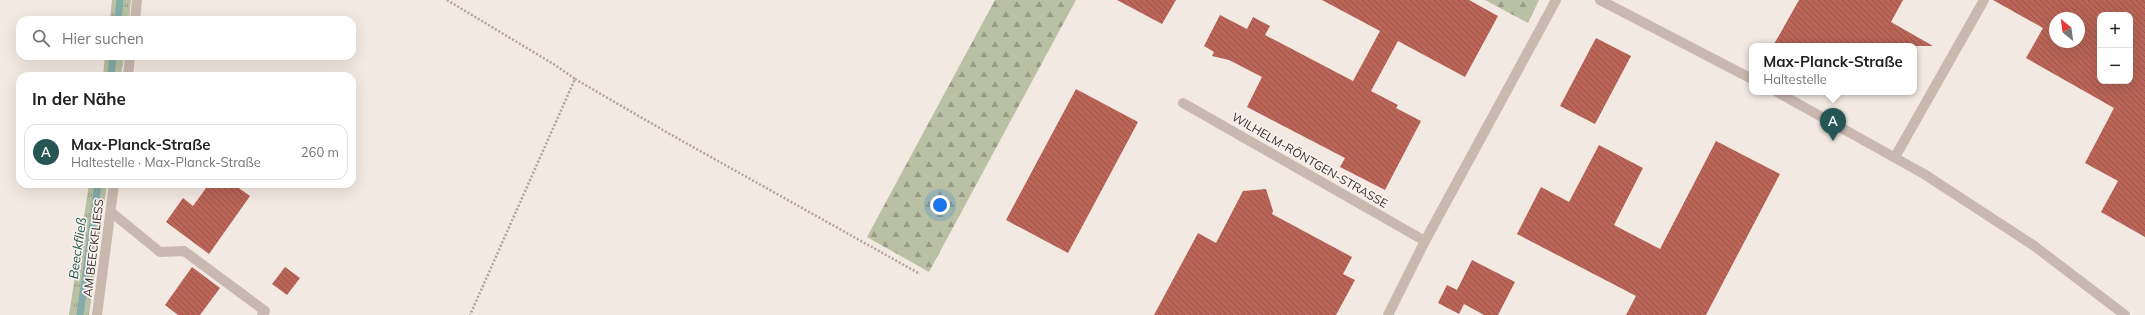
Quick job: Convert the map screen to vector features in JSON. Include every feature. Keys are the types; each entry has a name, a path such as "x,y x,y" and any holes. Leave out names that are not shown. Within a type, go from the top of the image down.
{"street":[{"path":"135,16 137,0"},
{"path":"1388,315 1425,241 1556,0"},
{"path":"1600,0 1749,77"},
{"path":"1895,157 1984,0"},
{"path":"128,72 130,60"},
{"path":"1782,95 1924,174 2033,245 2125,315"},
{"name":"WILHELM-RÖNTGEN-STRASSE","path":"1183,103 1425,241"},
{"name":"AM BEECKFLIESS","path":"97,315 114,188"},
{"path":"111,212 160,252 184,251 265,311 262,315"}],"path":[{"path":"447,0 555,65 575,79 668,133 920,274"},
{"path":"470,315 575,79"}],"green space":[{"path":"112,0 131,0 129,16 110,16"},
{"path":"995,0 1076,0 929,272 867,237"},
{"path":"1485,0 1539,0 1528,23"},
{"path":"105,60 123,60 122,72 103,72"},
{"path":"88,188 106,188 89,315 69,315"}],"building":[{"path":"1117,0 1176,0 1162,24"},
{"path":"1322,0 1469,0 1498,16 1465,77 1398,41 1371,91 1398,105 1396,108 1421,121 1385,190 1340,167 1345,158 1247,107 1262,77 1229,60 1212,56 1214,52 1204,46 1220,15 1247,29 1253,17 1270,26 1265,35 1353,81 1380,31"},
{"path":"1799,0 1903,0 1891,22 1933,46 1917,46 1917,43 1775,43"},
{"path":"1993,0 2145,0 2145,237 2101,212 2118,181 2085,163 2114,108 2026,58 2043,28"},
{"path":"1596,38 1631,56 1595,124 1560,106"},
{"path":"1076,89 1138,122 1068,253 1006,220"},
{"path":"1716,141 1780,174 1706,315 1626,315 1636,296 1517,234 1541,187 1569,202 1599,145 1643,168 1614,225 1660,249"},
{"path":"206,188 239,188 250,196 209,254 166,222 183,198 193,206"},
{"path":"1266,189 1273,211 1272,214 1352,257 1343,274 1355,280 1336,315 1154,315 1198,233 1216,243 1243,191"},
{"path":"1472,260 1515,282 1498,315 1484,315 1464,304 1459,314 1438,303 1447,285 1457,290"},
{"path":"192,267 220,288 200,315 178,315 165,305"},
{"path":"285,267 300,278 287,295 272,284"}],"waterway":[{"name":"Beeckfließ","path":"118,16 120,0"},
{"name":"Beeckfließ","path":"111,72 113,60"},
{"name":"Beeckfließ","path":"80,315 97,188"}],"place":[{"name":"Max-Planck-Straße","path":"1833,141"}]}
